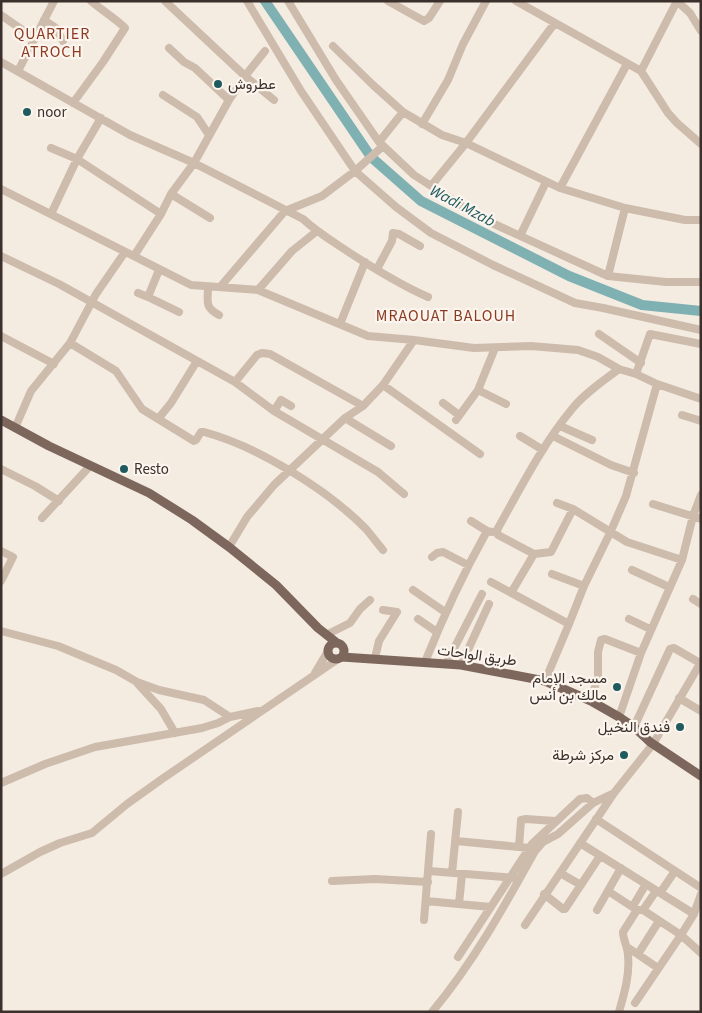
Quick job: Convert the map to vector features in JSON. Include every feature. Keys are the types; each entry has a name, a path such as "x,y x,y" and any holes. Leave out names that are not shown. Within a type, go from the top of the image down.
{"main road":[{"path":"1,420 90,466 149,493 192,520 276,585 336,651"},
{"path":"317,628 326,635 336,651"},
{"name":"طريق الواحات","path":"336,651 373,658 461,665 545,681 591,701 634,727 653,744 701,776"}],"street":[{"path":"18,71 54,1"},
{"path":"73,103 103,62 124,28 91,1"},
{"path":"165,1 245,76 274,100"},
{"path":"247,1 301,91 355,171 396,207 431,232 493,265 575,304 603,308 701,330"},
{"path":"288,1 336,80 381,144 414,175 481,218 608,276 666,282 701,282"},
{"path":"389,1 424,21 429,18 440,1"},
{"path":"422,124 448,80 463,44 486,1"},
{"path":"516,1 640,71 668,113 701,144"},
{"path":"640,71 677,1 690,13 701,31"},
{"path":"1,15 34,38"},
{"path":"44,20 56,28 63,41"},
{"path":"432,186 554,24"},
{"path":"333,46 403,112 442,135 466,142 560,188 624,208 685,220 701,220"},
{"path":"169,48 184,62 195,68 229,100"},
{"path":"134,256 161,214 171,194 194,163 229,100 265,51"},
{"path":"1,62 130,135 194,163 303,219 317,231 364,262 410,289 428,297"},
{"path":"560,188 627,64"},
{"path":"163,95 197,117 209,135"},
{"path":"220,287 285,211 322,196 355,171 381,144 403,112"},
{"path":"51,214 77,159 101,118"},
{"path":"51,148 77,159 161,214"},
{"path":"520,236 546,182"},
{"path":"1,189 191,285 208,288 258,290 376,338 414,340 474,348 531,346 578,350 598,357 619,369 701,399"},
{"path":"171,194 210,218"},
{"path":"608,276 624,208"},
{"path":"258,290 292,251 317,231"},
{"path":"377,269 392,241 393,233 399,234 420,246"},
{"path":"15,428 31,391 70,343 91,303 125,252"},
{"path":"2,260 59,284 235,382 274,411 378,472 404,494"},
{"path":"340,324 364,262"},
{"path":"148,297 159,270"},
{"path":"208,288 208,306 219,315"},
{"path":"138,293 179,312"},
{"path":"599,334 641,363"},
{"path":"636,374 649,335 651,334 701,344"},
{"path":"1,336 54,364"},
{"path":"229,547 247,517 262,498 345,418 363,406 383,385 414,340"},
{"path":"70,343 116,371 142,410 194,441 202,432 227,439 253,450 289,471 340,507 365,529 383,550"},
{"path":"443,403 457,418 478,390 495,348"},
{"path":"235,382 257,355 267,353 363,406"},
{"path":"158,419 171,403 197,361"},
{"path":"496,533 552,436 584,397 619,369"},
{"path":"545,681 584,586 626,496 634,473 657,384"},
{"path":"383,385 480,454"},
{"path":"478,390 506,404"},
{"path":"274,411 281,400 290,406"},
{"path":"682,414 701,421"},
{"path":"345,418 390,446"},
{"path":"560,426 592,440"},
{"path":"520,436 543,450"},
{"path":"552,436 610,464 634,473"},
{"path":"42,518 90,466"},
{"path":"1,469 35,486 59,501"},
{"path":"619,718 640,653 682,560 697,518 700,498"},
{"path":"558,503 573,508 627,542 682,560"},
{"path":"653,504 697,518"},
{"path":"471,521 534,554 551,552 573,508"},
{"path":"425,662 446,612 487,531"},
{"path":"1,551 13,557 1,581"},
{"path":"432,557 437,553 443,552 468,566"},
{"path":"511,593 534,554"},
{"path":"632,570 669,587"},
{"path":"552,574 584,586"},
{"path":"491,582 569,624"},
{"path":"413,590 446,612"},
{"path":"446,664 482,594"},
{"path":"326,635 350,623 360,609 370,600"},
{"path":"693,600 701,604"},
{"path":"461,665 489,604"},
{"path":"373,658 378,641 397,612 383,610"},
{"path":"418,619 437,632"},
{"path":"628,619 650,629"},
{"path":"1,631 58,646 159,690 204,700 230,717"},
{"path":"591,701 598,676 598,652 602,640 605,639 640,653"},
{"path":"525,924 614,793 653,744 700,662 674,648 670,649 634,727"},
{"path":"1,874 40,852 60,843 92,833 155,784 314,675 336,651"},
{"path":"314,675 336,651"},
{"path":"137,682 161,708 175,733"},
{"path":"679,698 701,710"},
{"path":"1,783 46,764 95,747 212,725 230,717 260,711"},
{"path":"432,1012 455,984 482,943 535,851 543,842 558,834 593,802 614,793"},
{"path":"458,957 530,848 556,821 583,798 588,798 593,802"},
{"path":"452,873 458,812"},
{"path":"596,819 701,888"},
{"path":"518,847 520,822 522,820 556,821"},
{"path":"424,920 431,834"},
{"path":"456,841 530,848"},
{"path":"580,843 694,914"},
{"path":"544,894 565,909 600,856"},
{"path":"596,910 622,868"},
{"path":"429,871 520,878"},
{"path":"638,909 658,892 675,871"},
{"path":"560,873 581,885"},
{"path":"459,904 462,874"},
{"path":"332,881 375,879 428,882"},
{"path":"619,1012 627,982 628,962 623,932 638,909 646,884"},
{"path":"608,891 659,920 681,935 701,953"},
{"path":"635,1003 694,914 701,894"},
{"path":"426,901 491,907"},
{"path":"638,954 659,920"},
{"path":"472,937 482,943"},
{"path":"627,947 658,968"}],"waterway":[{"name":"Wadi Mzab","path":"265,1 371,157 421,201 569,276 642,305 701,311"}],"place":[{"name":"عطروش","path":"218,84"},
{"name":"noor","path":"27,112"},
{"name":"Resto","path":"124,469"},
{"name":"مسجد الإمام مالك بن أنس","path":"617,687"},
{"name":"فندق النخيل","path":"680,727"},
{"name":"مركز شرطة","path":"624,755"}],"district":[{"name":"QUARTIER ATROCH","path":"52,42"},
{"name":"MRAOUAT BALOUH","path":"446,315"}]}
